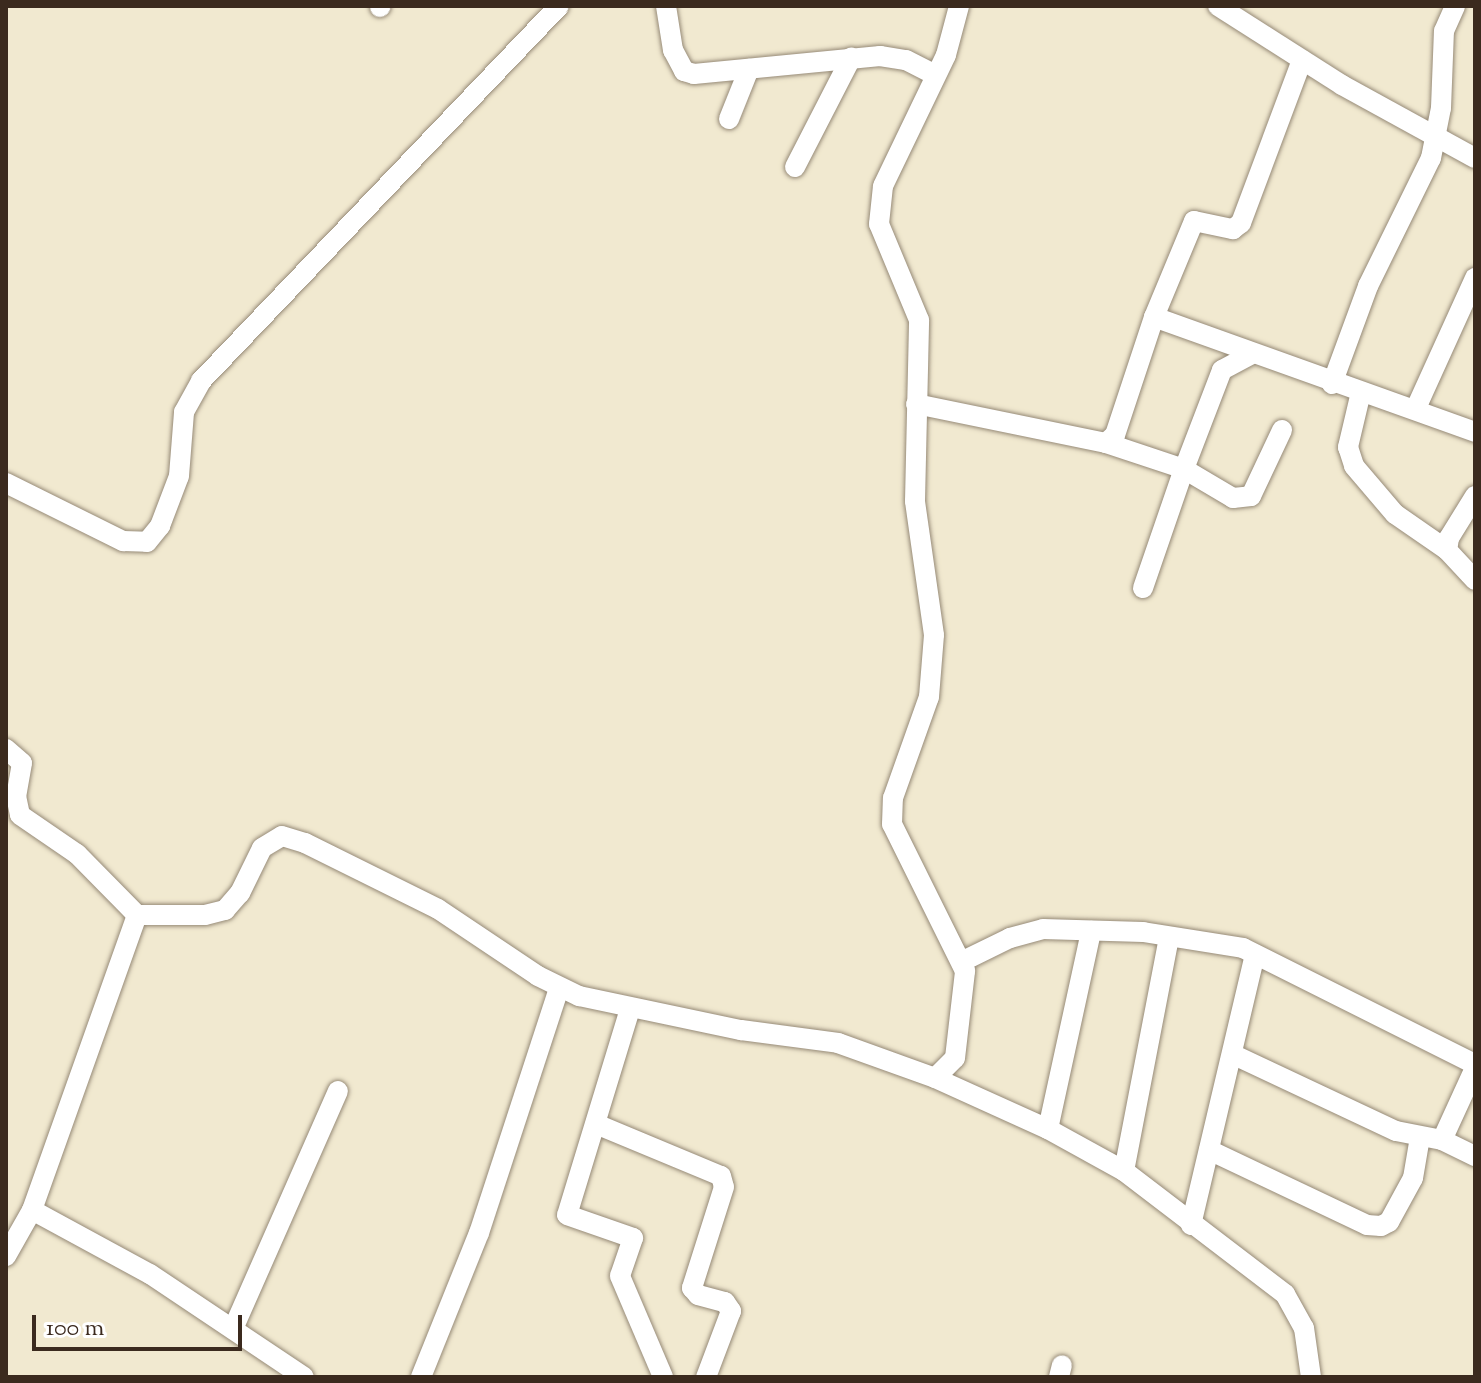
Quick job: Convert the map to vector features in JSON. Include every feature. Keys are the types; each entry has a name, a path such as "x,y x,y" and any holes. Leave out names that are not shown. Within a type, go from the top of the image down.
{"street":[{"path":"6,483 123,541 147,542 160,526 179,476 184,412 201,381 559,6"},
{"path":"666,6 673,50 684,71 706,75 851,58 906,60 935,75"},
{"path":"935,1078 948,1070 959,1041 965,994 963,961 892,824 893,798 918,734 933,667 934,635 915,501 919,320 913,297 884,240 880,204 956,32 959,6"},
{"path":"1218,6 1302,60 1475,158"},
{"path":"1332,384 1368,286 1438,135 1444,31 1455,6"},
{"path":"795,167 851,58"},
{"path":"1106,443 1115,435 1154,317 1194,221 1233,229 1241,223 1302,60"},
{"path":"729,119 749,69"},
{"path":"1416,408 1475,278"},
{"path":"1154,317 1332,384 1416,408 1475,432"},
{"path":"1143,588 1222,370 1252,354"},
{"path":"1361,392 1348,447 1354,466 1395,514 1447,550"},
{"path":"916,404 1106,443 1184,469 1233,498 1251,496 1282,430"},
{"path":"1475,496 1449,538 1447,550 1451,561 1475,580"},
{"path":"6,749 22,763 16,796 20,815 77,854 137,915 217,914 240,893 262,848 282,836 294,838 438,909 559,988 630,1009 838,1043 935,1078 1048,1129 1124,1171 1285,1294 1304,1328 1311,1377"},
{"path":"6,1256 32,1210 137,915"},
{"path":"963,961 1010,938 1043,929 1169,937 1255,954 1475,1066 1442,1140"},
{"path":"1048,1129 1091,931"},
{"path":"1124,1171 1169,937"},
{"path":"1191,1225 1255,954"},
{"path":"421,1377 479,1233 559,988"},
{"path":"630,1009 567,1215 633,1238 620,1276 663,1377"},
{"path":"1232,1054 1364,1117 1420,1137 1442,1140 1475,1156"},
{"path":"233,1329 338,1091"},
{"path":"596,1124 721,1176 724,1187 692,1288 698,1295 725,1302 731,1311 706,1377"},
{"path":"1209,1150 1353,1219 1381,1226 1389,1222 1413,1178 1420,1137"},
{"path":"32,1210 134,1264 304,1377"}]}
